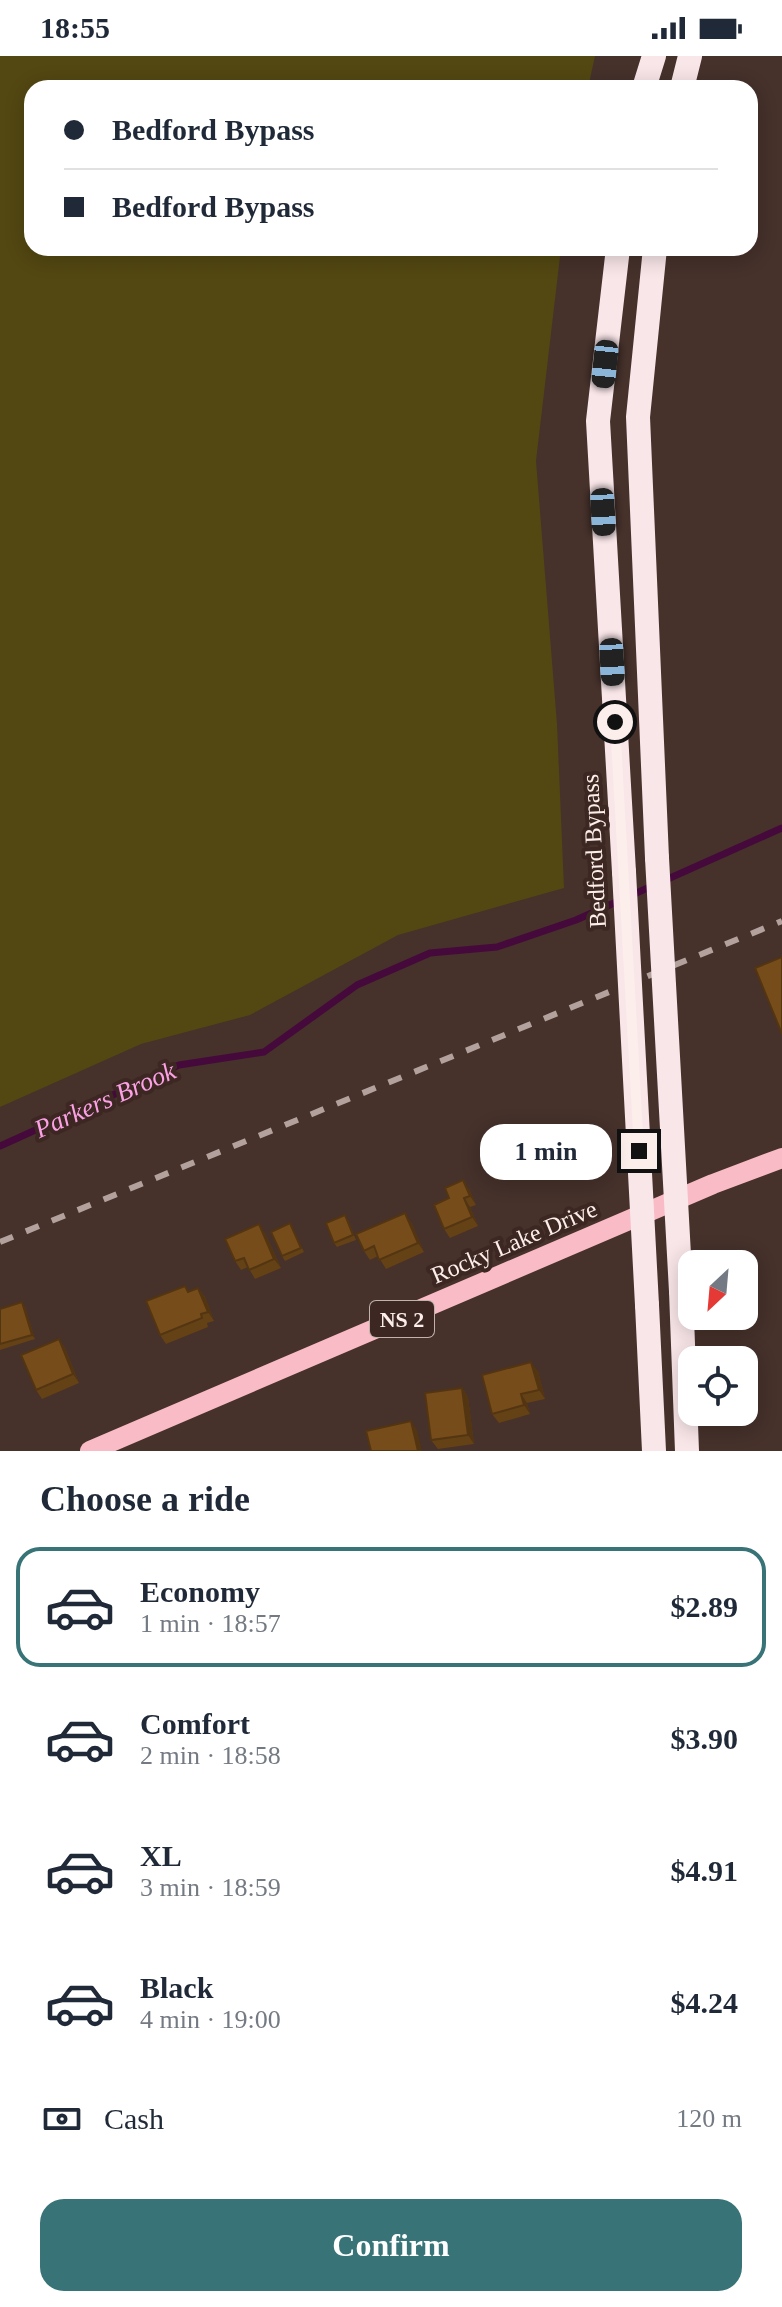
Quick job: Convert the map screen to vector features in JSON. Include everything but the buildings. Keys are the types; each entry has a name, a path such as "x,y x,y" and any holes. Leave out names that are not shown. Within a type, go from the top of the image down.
{"highway":[{"path":"646,80 654,56"},
{"path":"684,80 690,56"},
{"name":"Bedford Bypass","path":"617,256 598,421 654,1451"},
{"path":"654,256 638,417 687,1451"}],"main road":[{"name":"Rocky Lake Drive","path":"90,1451 713,1184 782,1158"}],"shaded area":[{"path":"0,56 595,56 590,80 24,80 24,256 560,256 536,461 557,724 564,888 398,935 250,1015 141,1044 0,1107"}],"waterway":[{"name":"Parkers Brook","path":"0,1146 179,1065 264,1052 357,985 430,953 497,947 576,920 782,828"}],"railway":[{"path":"0,1242 782,921"}],"route":[{"path":"615,722 639,1151"}]}
